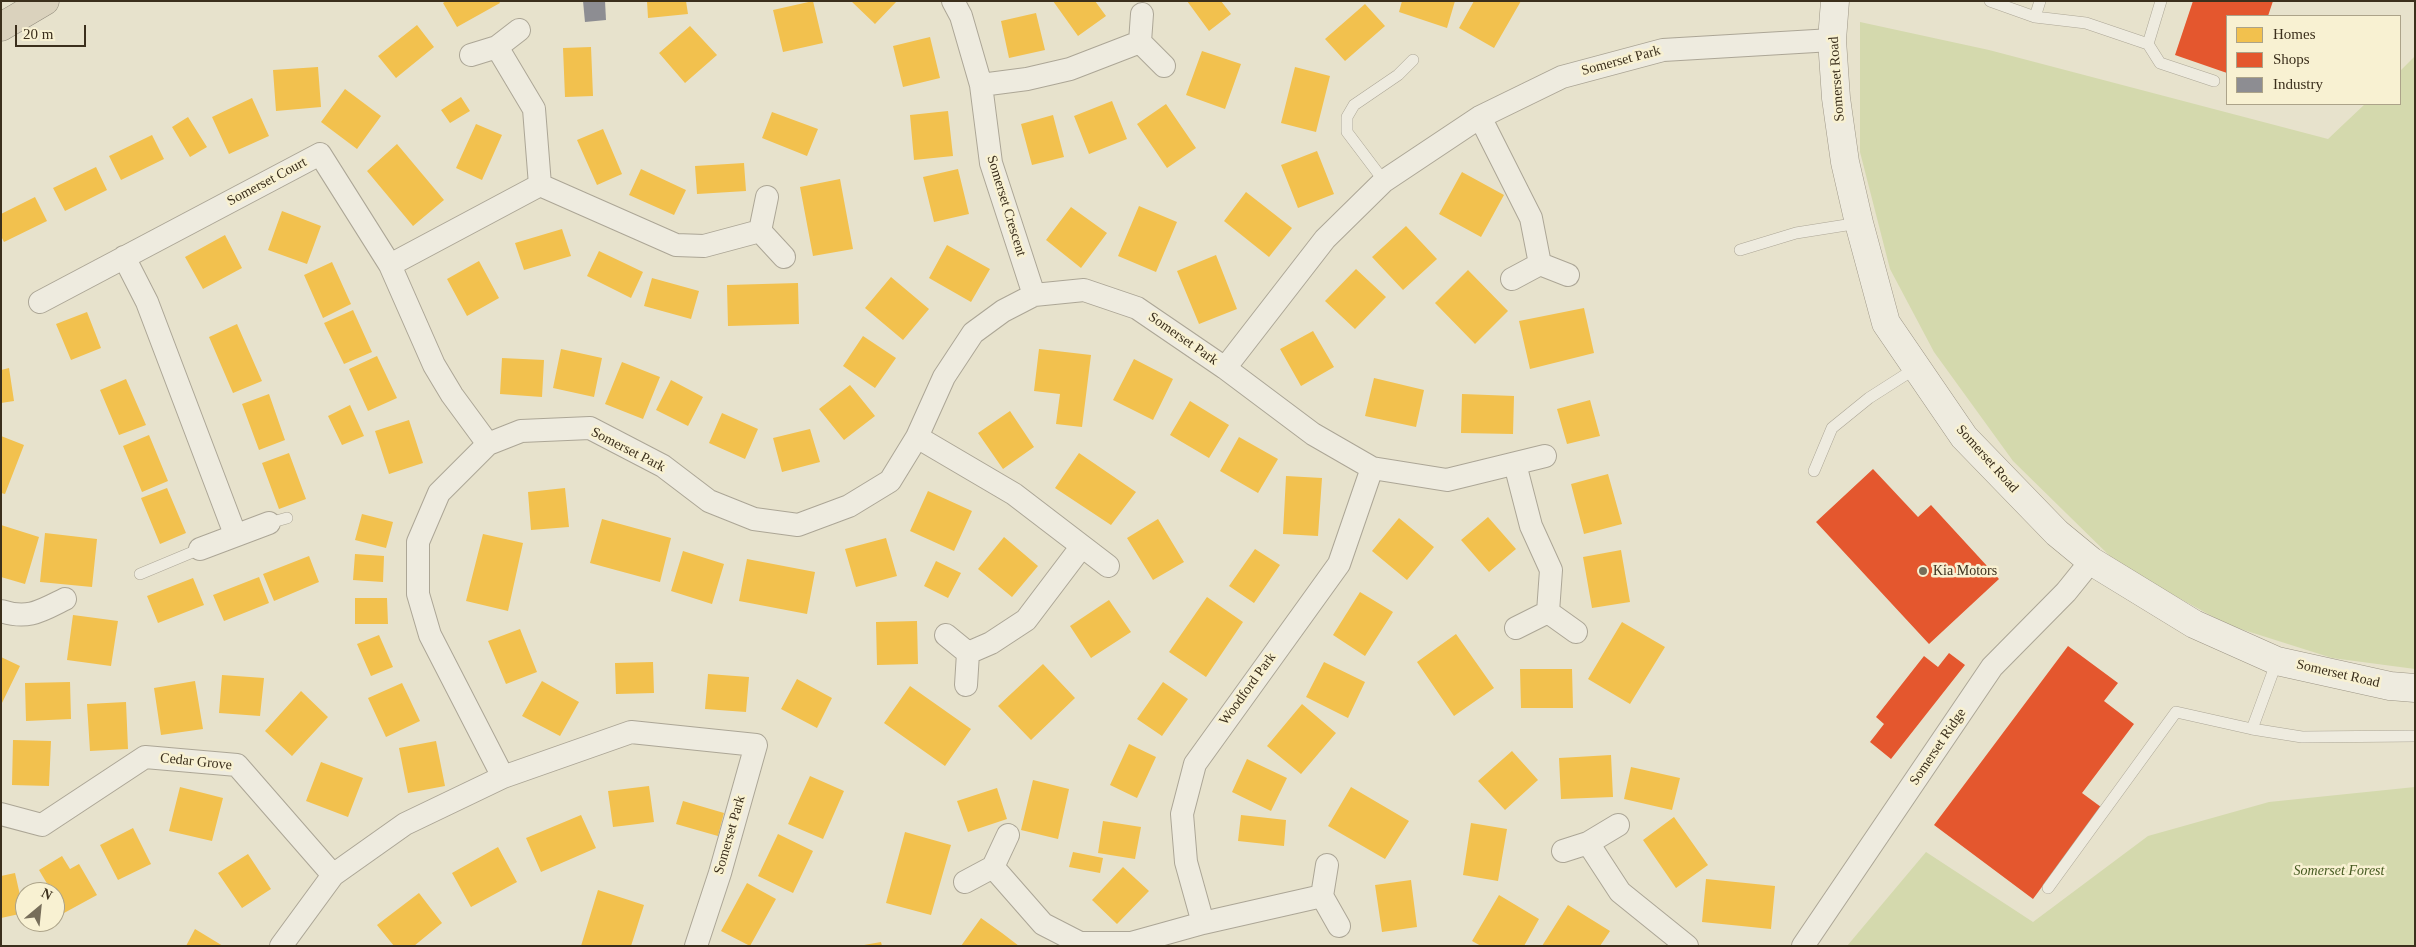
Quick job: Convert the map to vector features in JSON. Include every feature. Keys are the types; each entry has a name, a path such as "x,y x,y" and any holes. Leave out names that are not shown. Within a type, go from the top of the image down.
{"highway":[{"path":"1,27 45,1"}],"street":[{"name":"Somerset Crescent","path":"953,1 960,16 981,85 991,163 1034,295"},
{"name":"Somerset Road","path":"1835,1 1832,40 1845,162 1858,223 1886,323 1964,437 2057,533 2091,561 2194,624 2277,661 2390,686 2415,688"},
{"path":"1142,14 1140,42 1164,66"},
{"path":"471,55 497,47 519,30"},
{"name":"Somerset Park","path":"503,777 430,635 418,594 418,542 440,493 488,444 521,431 590,428 663,466 709,501 754,519 798,525 849,506 890,481 917,437 944,377 973,333 1003,311 1034,295 1084,290 1137,308 1225,368 1325,239 1384,181 1480,118 1562,77 1663,50 1832,40"},
{"path":"981,85 1026,79 1070,69 1140,42"},
{"path":"497,47 534,109 540,185"},
{"path":"1480,118 1531,218 1540,264"},
{"name":"Somerset Court","path":"40,302 320,154 390,265 434,365 452,395 488,444"},
{"path":"540,185 676,245 704,246 760,231"},
{"path":"390,265 540,185"},
{"path":"760,231 767,197"},
{"path":"760,231 784,257"},
{"path":"124,257 147,302 235,534"},
{"path":"1512,279 1540,264 1568,275"},
{"path":"1225,368 1313,434 1372,468 1447,480 1546,456"},
{"path":"917,437 1014,494 1108,566"},
{"path":"1515,464 1531,526 1551,570 1548,612"},
{"name":"Woodford Park","path":"1203,923 1186,862 1182,814 1195,764 1339,564 1372,468"},
{"path":"200,549 235,534 278,520"},
{"path":"968,653 991,643 1026,620 1082,546"},
{"name":"Somerset Ridge","path":"1802,946 1992,667 2066,592 2091,561"},
{"path":"1,611 24,616 37,613 65,600"},
{"path":"1516,628 1548,612"},
{"path":"1548,612 1576,632"},
{"path":"946,635 968,653"},
{"path":"966,685 968,653"},
{"name":"Somerset Park","path":"281,946 333,875 405,824 503,777 631,732 756,745 720,873 696,946"},
{"name":"Cedar Grove","path":"1,814 42,826 145,757 237,764 333,875"},
{"path":"1563,852 1588,843 1618,825"},
{"path":"965,882 992,867 1008,835"},
{"path":"1588,843 1620,892 1687,946"},
{"path":"1327,865 1322,896 1338,926"},
{"path":"992,867 1042,924 1080,944 1131,944 1203,923 1322,896"}],"lane":[{"path":"1990,1 2035,17 2086,23 2148,44 2160,63 2214,81"},
{"path":"2035,17 2040,1"},
{"path":"2148,44 2161,1"},
{"path":"1384,181 1347,132 1347,116 1354,105 1398,74 1413,60"},
{"path":"1740,250 1796,233 1858,223"},
{"path":"1814,471 1832,428 1869,398 1916,368"},
{"path":"140,574 200,549"},
{"path":"2252,729 2277,661"},
{"path":"2048,888 2176,712 2252,729 2302,736 2415,736"}],"green space":[{"path":"1860,22 1989,50 2328,139 2364,105 2401,105 2401,70 2415,56 2415,669 2332,658 2228,625 2119,565 2013,461 1934,352 1890,269 1860,152"},
{"name":"Somerset Forest","path":"2415,787 2415,946 1847,946 1926,852 2033,922 2148,836 2269,802"}],"building: Homes":[{"path":"446,1 499,1 500,3 457,27 443,3"},
{"path":"647,1 686,1 688,14 648,18"},
{"path":"813,1 823,43 783,52 773,10"},
{"path":"851,1 897,1 875,24"},
{"path":"1053,1 1095,1 1106,16 1078,36"},
{"path":"1187,1 1221,1 1231,14 1209,31"},
{"path":"1402,1 1455,1 1447,28 1399,12"},
{"path":"1474,1 1521,1 1494,48 1459,28"},
{"path":"1365,4 1385,26 1345,61 1325,39"},
{"path":"1036,13 1045,50 1009,58 1001,21"},
{"path":"417,25 434,47 396,78 378,56"},
{"path":"690,26 717,55 685,83 659,53"},
{"path":"930,37 940,78 903,87 893,46"},
{"path":"591,47 593,96 565,97 563,48"},
{"path":"1202,51 1241,64 1225,109 1186,95"},
{"path":"318,67 321,107 276,111 273,70"},
{"path":"1295,67 1330,76 1316,132 1281,123"},
{"path":"345,89 381,116 357,149 321,122"},
{"path":"461,97 470,111 450,123 441,110"},
{"path":"252,98 269,136 229,154 212,117"},
{"path":"1112,101 1127,139 1089,154 1074,116"},
{"path":"1166,104 1196,148 1167,168 1137,124"},
{"path":"948,111 953,156 914,160 910,115"},
{"path":"772,112 818,129 807,156 762,138"},
{"path":"1053,115 1064,157 1032,165 1021,124"},
{"path":"188,117 207,147 190,157 172,127"},
{"path":"476,124 502,135 482,180 456,168"},
{"path":"603,129 622,174 597,185 577,140"},
{"path":"152,135 164,159 121,180 109,156"},
{"path":"397,144 444,200 413,226 367,171"},
{"path":"1317,151 1334,194 1298,208 1281,165"},
{"path":"744,163 746,191 697,194 695,166"},
{"path":"96,167 107,190 65,211 53,188"},
{"path":"641,169 686,190 674,215 629,195"},
{"path":"958,169 969,214 934,222 923,177"},
{"path":"1462,172 1504,195 1481,237 1439,214"},
{"path":"840,179 853,249 813,256 800,187"},
{"path":"1246,192 1292,228 1269,257 1224,221"},
{"path":"35,197 47,221 4,242 1,236 1,214"},
{"path":"1139,206 1177,222 1156,272 1118,256"},
{"path":"1071,207 1107,233 1081,268 1046,240"},
{"path":"282,211 321,226 307,264 268,250"},
{"path":"1406,226 1437,259 1403,290 1372,257"},
{"path":"562,229 571,256 524,270 515,243"},
{"path":"225,235 242,268 203,289 185,257"},
{"path":"947,245 990,269 971,302 929,278"},
{"path":"599,251 643,272 631,298 587,276"},
{"path":"1216,255 1237,309 1199,324 1177,271"},
{"path":"479,261 499,298 467,316 447,279"},
{"path":"332,262 351,304 323,318 304,275"},
{"path":"1356,269 1386,297 1355,329 1325,301"},
{"path":"1468,270 1508,311 1475,344 1435,303"},
{"path":"891,277 929,309 903,340 865,308"},
{"path":"652,278 699,291 691,319 644,306"},
{"path":"798,283 799,324 728,326 727,285"},
{"path":"1584,308 1594,353 1530,369 1519,321"},
{"path":"353,310 372,352 344,364 324,323"},
{"path":"87,312 101,348 71,360 56,324"},
{"path":"237,324 262,381 233,393 209,337"},
{"path":"1313,331 1334,367 1301,386 1280,349"},
{"path":"863,336 896,358 875,388 843,366"},
{"path":"561,349 602,358 594,397 553,388"},
{"path":"1039,349 1091,355 1082,427 1056,424 1060,394 1034,391"},
{"path":"377,356 397,398 368,411 349,369"},
{"path":"502,358 544,360 542,397 500,394"},
{"path":"1134,359 1173,379 1153,420 1113,400"},
{"path":"622,362 660,377 643,419 605,404"},
{"path":"9,368 14,401 1,403 1,370"},
{"path":"1374,378 1424,390 1416,427 1365,416"},
{"path":"126,379 146,425 119,435 100,390"},
{"path":"671,380 703,397 688,426 656,410"},
{"path":"850,385 875,416 844,440 819,409"},
{"path":"269,394 285,440 259,450 242,404"},
{"path":"1462,394 1514,396 1513,434 1461,433"},
{"path":"1590,400 1600,436 1567,444 1557,409"},
{"path":"1190,401 1229,425 1209,458 1170,435"},
{"path":"350,405 364,436 342,445 328,416"},
{"path":"1010,411 1034,447 1003,469 978,433"},
{"path":"722,413 758,429 745,459 709,443"},
{"path":"409,420 423,463 389,474 375,431"},
{"path":"810,429 820,462 782,472 773,438"},
{"path":"149,435 168,481 142,492 123,446"},
{"path":"1,436 24,445 5,494 1,493"},
{"path":"1239,437 1278,459 1258,493 1220,471"},
{"path":"289,453 306,499 279,509 262,463"},
{"path":"1079,453 1136,492 1111,525 1055,488"},
{"path":"1608,474 1622,524 1584,534 1571,484"},
{"path":"1286,476 1322,478 1318,536 1283,534"},
{"path":"167,488 186,533 160,544 141,498"},
{"path":"565,488 569,527 531,530 528,492"},
{"path":"928,491 972,511 954,551 910,531"},
{"path":"362,514 393,522 386,548 355,540"},
{"path":"1488,517 1516,549 1489,572 1461,540"},
{"path":"1399,518 1434,547 1407,580 1372,551"},
{"path":"602,519 671,538 660,582 590,563"},
{"path":"1158,519 1184,562 1153,580 1127,538"},
{"path":"1,525 39,537 25,584 1,577"},
{"path":"45,533 97,539 92,587 40,582"},
{"path":"483,534 523,543 508,611 466,601"},
{"path":"1004,537 1038,566 1012,597 978,569"},
{"path":"886,538 897,576 856,587 845,549"},
{"path":"1255,549 1280,565 1254,603 1229,586"},
{"path":"1621,550 1630,602 1592,608 1583,557"},
{"path":"683,551 724,564 712,604 671,591"},
{"path":"355,554 384,556 383,582 353,580"},
{"path":"309,556 319,582 274,601 263,574"},
{"path":"747,559 815,572 807,614 739,601"},
{"path":"936,561 961,573 948,598 924,586"},
{"path":"259,577 269,603 224,621 213,595"},
{"path":"193,578 204,605 158,623 147,596"},
{"path":"1360,592 1393,612 1365,656 1333,635"},
{"path":"1207,597 1243,622 1206,677 1169,652"},
{"path":"355,598 387,598 388,624 355,624"},
{"path":"1109,600 1131,632 1091,658 1070,626"},
{"path":"73,615 118,621 111,666 67,660"},
{"path":"917,621 918,664 877,665 876,622"},
{"path":"1622,622 1665,647 1630,704 1588,679"},
{"path":"520,629 537,672 506,684 488,641"},
{"path":"1456,634 1494,688 1454,716 1417,662"},
{"path":"379,635 393,667 371,676 357,644"},
{"path":"1,657 20,666 1,705"},
{"path":"653,662 654,693 616,694 615,663"},
{"path":"1324,662 1365,682 1348,718 1306,697"},
{"path":"1043,664 1075,698 1031,740 998,706"},
{"path":"1520,669 1572,669 1573,708 1521,708"},
{"path":"708,674 749,677 746,712 705,709"},
{"path":"222,675 264,678 260,716 219,713"},
{"path":"797,679 832,698 817,728 781,709"},
{"path":"195,681 203,729 161,735 154,688"},
{"path":"542,681 579,702 560,736 522,716"},
{"path":"70,682 71,719 26,721 25,683"},
{"path":"1163,682 1188,699 1162,736 1137,719"},
{"path":"402,683 420,721 386,737 368,698"},
{"path":"910,686 971,729 945,766 884,723"},
{"path":"301,691 328,717 292,756 265,731"},
{"path":"126,702 128,749 90,751 87,704"},
{"path":"1302,704 1336,733 1301,774 1267,746"},
{"path":"13,740 51,741 49,786 12,785"},
{"path":"436,741 445,786 408,793 399,748"},
{"path":"1129,744 1156,757 1137,798 1110,785"},
{"path":"1512,751 1538,780 1505,810 1478,781"},
{"path":"1611,755 1613,797 1561,799 1559,758"},
{"path":"1247,759 1287,778 1271,811 1232,792"},
{"path":"321,762 363,778 348,817 306,801"},
{"path":"1631,767 1680,778 1672,810 1624,799"},
{"path":"810,776 844,791 823,839 788,824"},
{"path":"1033,780 1069,789 1058,839 1021,830"},
{"path":"649,786 654,822 613,827 608,791"},
{"path":"180,787 223,798 212,841 169,831"},
{"path":"1351,787 1409,821 1385,859 1328,826"},
{"path":"997,788 1007,819 968,832 957,801"},
{"path":"683,801 724,813 718,836 676,824"},
{"path":"581,815 596,848 541,872 526,838"},
{"path":"1241,815 1286,820 1284,846 1238,841"},
{"path":"1674,817 1708,865 1676,888 1643,840"},
{"path":"1103,821 1141,827 1135,859 1098,853"},
{"path":"1471,823 1507,829 1498,881 1463,875"},
{"path":"133,828 151,864 118,880 100,845"},
{"path":"905,832 951,845 931,915 886,903"},
{"path":"778,834 813,851 793,893 758,876"},
{"path":"498,847 517,882 471,907 452,873"},
{"path":"1073,852 1103,858 1100,873 1069,867"},
{"path":"248,854 271,889 242,908 218,873"},
{"path":"62,856 70,869 79,864 97,895 65,912 65,882 46,882 39,870"},
{"path":"1123,867 1149,891 1117,924 1092,900"},
{"path":"15,873 17,882 15,882 15,915 1,918 1,876"},
{"path":"1706,879 1775,886 1771,929 1702,922"},
{"path":"1411,880 1417,927 1382,932 1375,885"},
{"path":"747,883 776,899 750,946 721,931"},
{"path":"598,890 644,905 631,946 581,946"},
{"path":"419,893 442,923 414,946 394,946 377,925"},
{"path":"1499,895 1539,919 1524,946 1481,946 1472,941"},
{"path":"1568,905 1610,931 1600,946 1542,946"},
{"path":"981,918 1002,933 1019,946 961,946"},
{"path":"195,929 223,946 186,946"},
{"path":"881,942 882,946 864,946 864,945"}],"building: Shops":[{"path":"2193,1 2273,1 2268,15 2226,15 2226,73 2175,55"},
{"path":"1873,469 1918,517 1931,505 1999,579 1929,644 1816,522"},
{"path":"2068,646 2118,683 2104,701 2134,724 2082,793 2101,807 2033,899 1934,825"},
{"path":"1949,653 1965,665 1891,759 1870,742 1884,724 1876,717 1924,656 1938,667"}],"building: Industry":[{"path":"583,1 605,1 606,20 585,22"}],"place":[{"name":"Kia Motors","path":"1923,571"}]}
